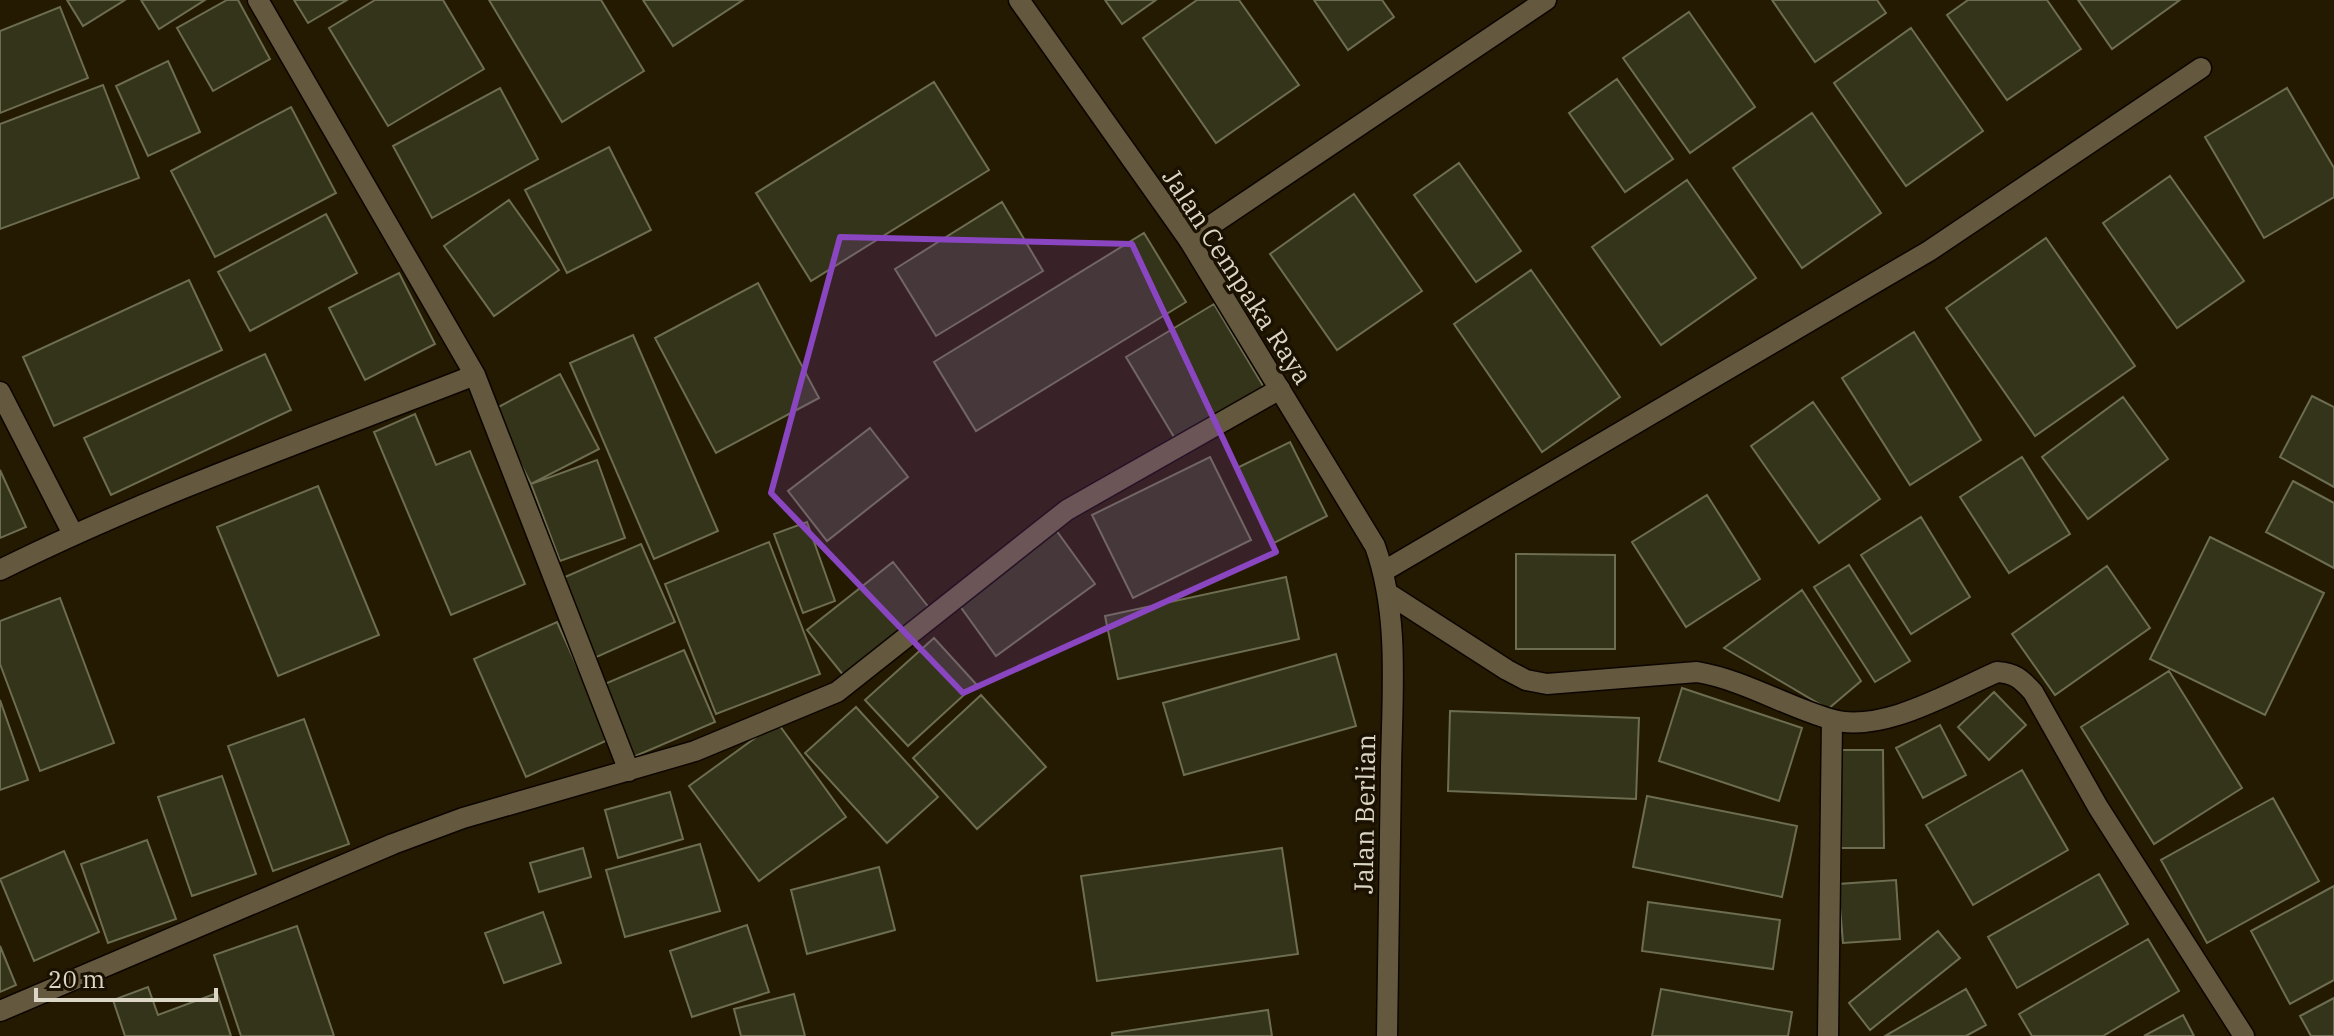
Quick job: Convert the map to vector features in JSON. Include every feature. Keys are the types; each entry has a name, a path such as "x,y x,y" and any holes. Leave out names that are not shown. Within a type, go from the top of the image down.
{"street":[{"path":"258,0 475,375 629,771"},
{"name":"Jalan Cempaka Raya","path":"1019,0 1189,240 1375,546 1389,594"},
{"path":"1189,240 1546,0"},
{"path":"1384,571 1929,251 2201,68"},
{"path":"0,570 73,534 336,427 475,375"},
{"path":"0,1011 393,844 463,818 629,771 724,740 837,692 1067,510 1280,389"},
{"path":"0,392 73,534"},
{"path":"1389,594 1526,680 1547,684 1697,672 1718,675 1832,720 1866,723 1896,715 1997,672 2009,672 2020,677 2033,692 2098,807 2244,1036"},
{"name":"Jalan Berlian","path":"1387,1036 1392,673 1389,594"},
{"path":"1828,1036 1832,720"}],"highlighted area":[{"path":"840,237 1132,244 1276,552 963,693 771,493"}],"building":[{"path":"67,0 125,0 83,26"},
{"path":"141,0 205,0 159,29"},
{"path":"227,0 238,0 270,59 213,91 177,28"},
{"path":"294,0 347,0 308,23"},
{"path":"375,0 443,0 484,69 388,126 329,28"},
{"path":"489,0 601,0 644,71 562,122"},
{"path":"643,0 743,0 673,46"},
{"path":"1105,0 1156,0 1122,24"},
{"path":"1197,0 1239,0 1299,85 1216,143 1143,38"},
{"path":"1314,0 1382,0 1394,17 1348,50"},
{"path":"1772,0 1877,0 1886,13 1815,62"},
{"path":"1968,0 2047,0 2081,49 2007,100 1947,15"},
{"path":"2078,0 2180,0 2112,49"},
{"path":"60,7 88,78 0,113 0,31"},
{"path":"1689,12 1755,107 1690,153 1623,58"},
{"path":"1911,28 1983,131 1906,186 1834,83"},
{"path":"168,61 200,132 148,156 116,86"},
{"path":"1617,79 1673,159 1625,192 1569,113"},
{"path":"934,82 989,170 811,281 756,193"},
{"path":"103,85 139,178 0,229 0,124"},
{"path":"500,88 538,159 432,218 393,146"},
{"path":"2287,88 2334,168 2334,197 2264,238 2205,137"},
{"path":"291,107 336,193 215,257 171,171"},
{"path":"1812,113 1881,213 1802,268 1733,168"},
{"path":"609,147 651,230 567,273 525,190"},
{"path":"1459,163 1521,251 1476,282 1414,195"},
{"path":"2170,176 2244,281 2177,328 2103,223"},
{"path":"1687,180 1756,278 1661,345 1592,247"},
{"path":"1354,194 1422,291 1337,350 1270,254"},
{"path":"509,200 559,270 494,316 444,246"},
{"path":"1002,202 1043,271 936,336 895,269"},
{"path":"326,214 357,273 250,331 218,272"},
{"path":"1144,233 1186,302 976,431 934,362"},
{"path":"2046,238 2135,366 2035,436 1946,308"},
{"path":"1531,270 1620,397 1542,452 1454,324"},
{"path":"399,273 435,344 365,380 329,308"},
{"path":"189,280 222,350 54,426 23,357"},
{"path":"758,283 819,398 716,453 655,338"},
{"path":"1214,304 1265,389 1177,442 1126,357"},
{"path":"1914,332 1981,440 1910,485 1842,378"},
{"path":"633,335 718,531 654,559 570,363"},
{"path":"265,354 291,410 111,495 84,438"},
{"path":"560,374 599,449 531,484 493,410"},
{"path":"2312,396 2334,407 2334,487 2280,457"},
{"path":"2123,397 2168,459 2088,519 2042,457"},
{"path":"1813,402 1880,499 1819,543 1751,446"},
{"path":"415,414 436,465 470,451 525,584 451,615 374,432"},
{"path":"870,428 908,477 827,541 788,491"},
{"path":"1290,442 1327,516 1274,543 1237,468"},
{"path":"1210,457 1251,540 1133,598 1092,515"},
{"path":"2022,457 2070,534 2009,573 1960,497"},
{"path":"597,460 625,538 560,561 531,484"},
{"path":"0,470 26,527 0,538"},
{"path":"2293,481 2334,503 2334,568 2266,532"},
{"path":"318,486 379,635 278,676 217,527"},
{"path":"1707,495 1760,579 1686,627 1632,542"},
{"path":"1921,517 1970,597 1911,634 1861,555"},
{"path":"807,522 835,601 803,613 774,534"},
{"path":"1056,530 1095,584 996,656 957,602"},
{"path":"2210,537 2324,593 2265,715 2150,659"},
{"path":"769,542 820,674 716,714 665,584"},
{"path":"641,544 675,622 592,659 558,580"},
{"path":"1516,554 1615,555 1615,649 1516,649"},
{"path":"893,562 930,609 844,676 807,630"},
{"path":"1849,565 1910,661 1875,682 1814,587"},
{"path":"2107,566 2150,628 2055,695 2012,634"},
{"path":"1286,577 1299,639 1118,679 1105,616"},
{"path":"1802,590 1861,681 1828,709 1724,648"},
{"path":"60,598 114,743 40,771 0,664 0,621"},
{"path":"557,622 610,739 526,777 474,659"},
{"path":"934,638 976,684 908,746 865,700"},
{"path":"684,650 715,722 631,758 600,686"},
{"path":"1336,654 1356,726 1184,775 1163,703"},
{"path":"2169,671 2242,788 2154,844 2081,727"},
{"path":"1682,688 1802,728 1779,801 1659,761"},
{"path":"1994,692 2026,725 1989,760 1958,727"},
{"path":"981,695 1046,767 977,829 913,758"},
{"path":"0,700 28,780 0,790"},
{"path":"856,707 938,797 887,843 805,753"},
{"path":"1450,711 1639,718 1636,799 1448,791"},
{"path":"304,719 349,844 273,871 228,746"},
{"path":"777,722 846,817 759,881 689,786"},
{"path":"1940,725 1966,775 1923,798 1896,748"},
{"path":"1841,750 1883,750 1884,848 1841,848"},
{"path":"2022,770 2068,850 1973,905 1926,825"},
{"path":"222,776 256,874 192,896 158,797"},
{"path":"670,792 683,839 618,858 605,810"},
{"path":"1647,796 1797,826 1782,897 1633,867"},
{"path":"2273,798 2319,881 2207,943 2161,860"},
{"path":"147,840 176,919 108,943 81,864"},
{"path":"700,844 720,911 625,937 606,870"},
{"path":"583,848 591,877 539,892 530,863"},
{"path":"1282,848 1298,954 1097,981 1081,876"},
{"path":"64,851 99,932 34,961 0,879"},
{"path":"879,867 895,930 807,954 791,890"},
{"path":"2099,874 2128,924 2017,988 1988,937"},
{"path":"1896,880 1900,939 1843,943 1838,884"},
{"path":"2334,886 2334,980 2290,1004 2251,931"},
{"path":"1648,902 1780,920 1773,969 1642,951"},
{"path":"543,912 561,963 504,983 485,933"},
{"path":"747,925 769,992 692,1017 670,951"},
{"path":"297,926 334,1036 241,1036 214,955"},
{"path":"1938,931 1960,958 1870,1030 1849,1003"},
{"path":"2148,939 2179,991 2103,1036 2032,1036 2019,1014"},
{"path":"0,946 16,985 0,992"},
{"path":"148,987 158,1015 217,993 231,1036 125,1036 113,1000"},
{"path":"1661,989 1792,1012 1788,1036 1652,1036"},
{"path":"1966,989 1986,1025 1966,1036 1885,1036"},
{"path":"794,994 805,1036 741,1036 734,1009"},
{"path":"2334,998 2334,1036 2311,1036 2300,1016"},
{"path":"1268,1010 1272,1036 1112,1036 1112,1033"},
{"path":"2183,1015 2194,1036 2144,1036"}]}
